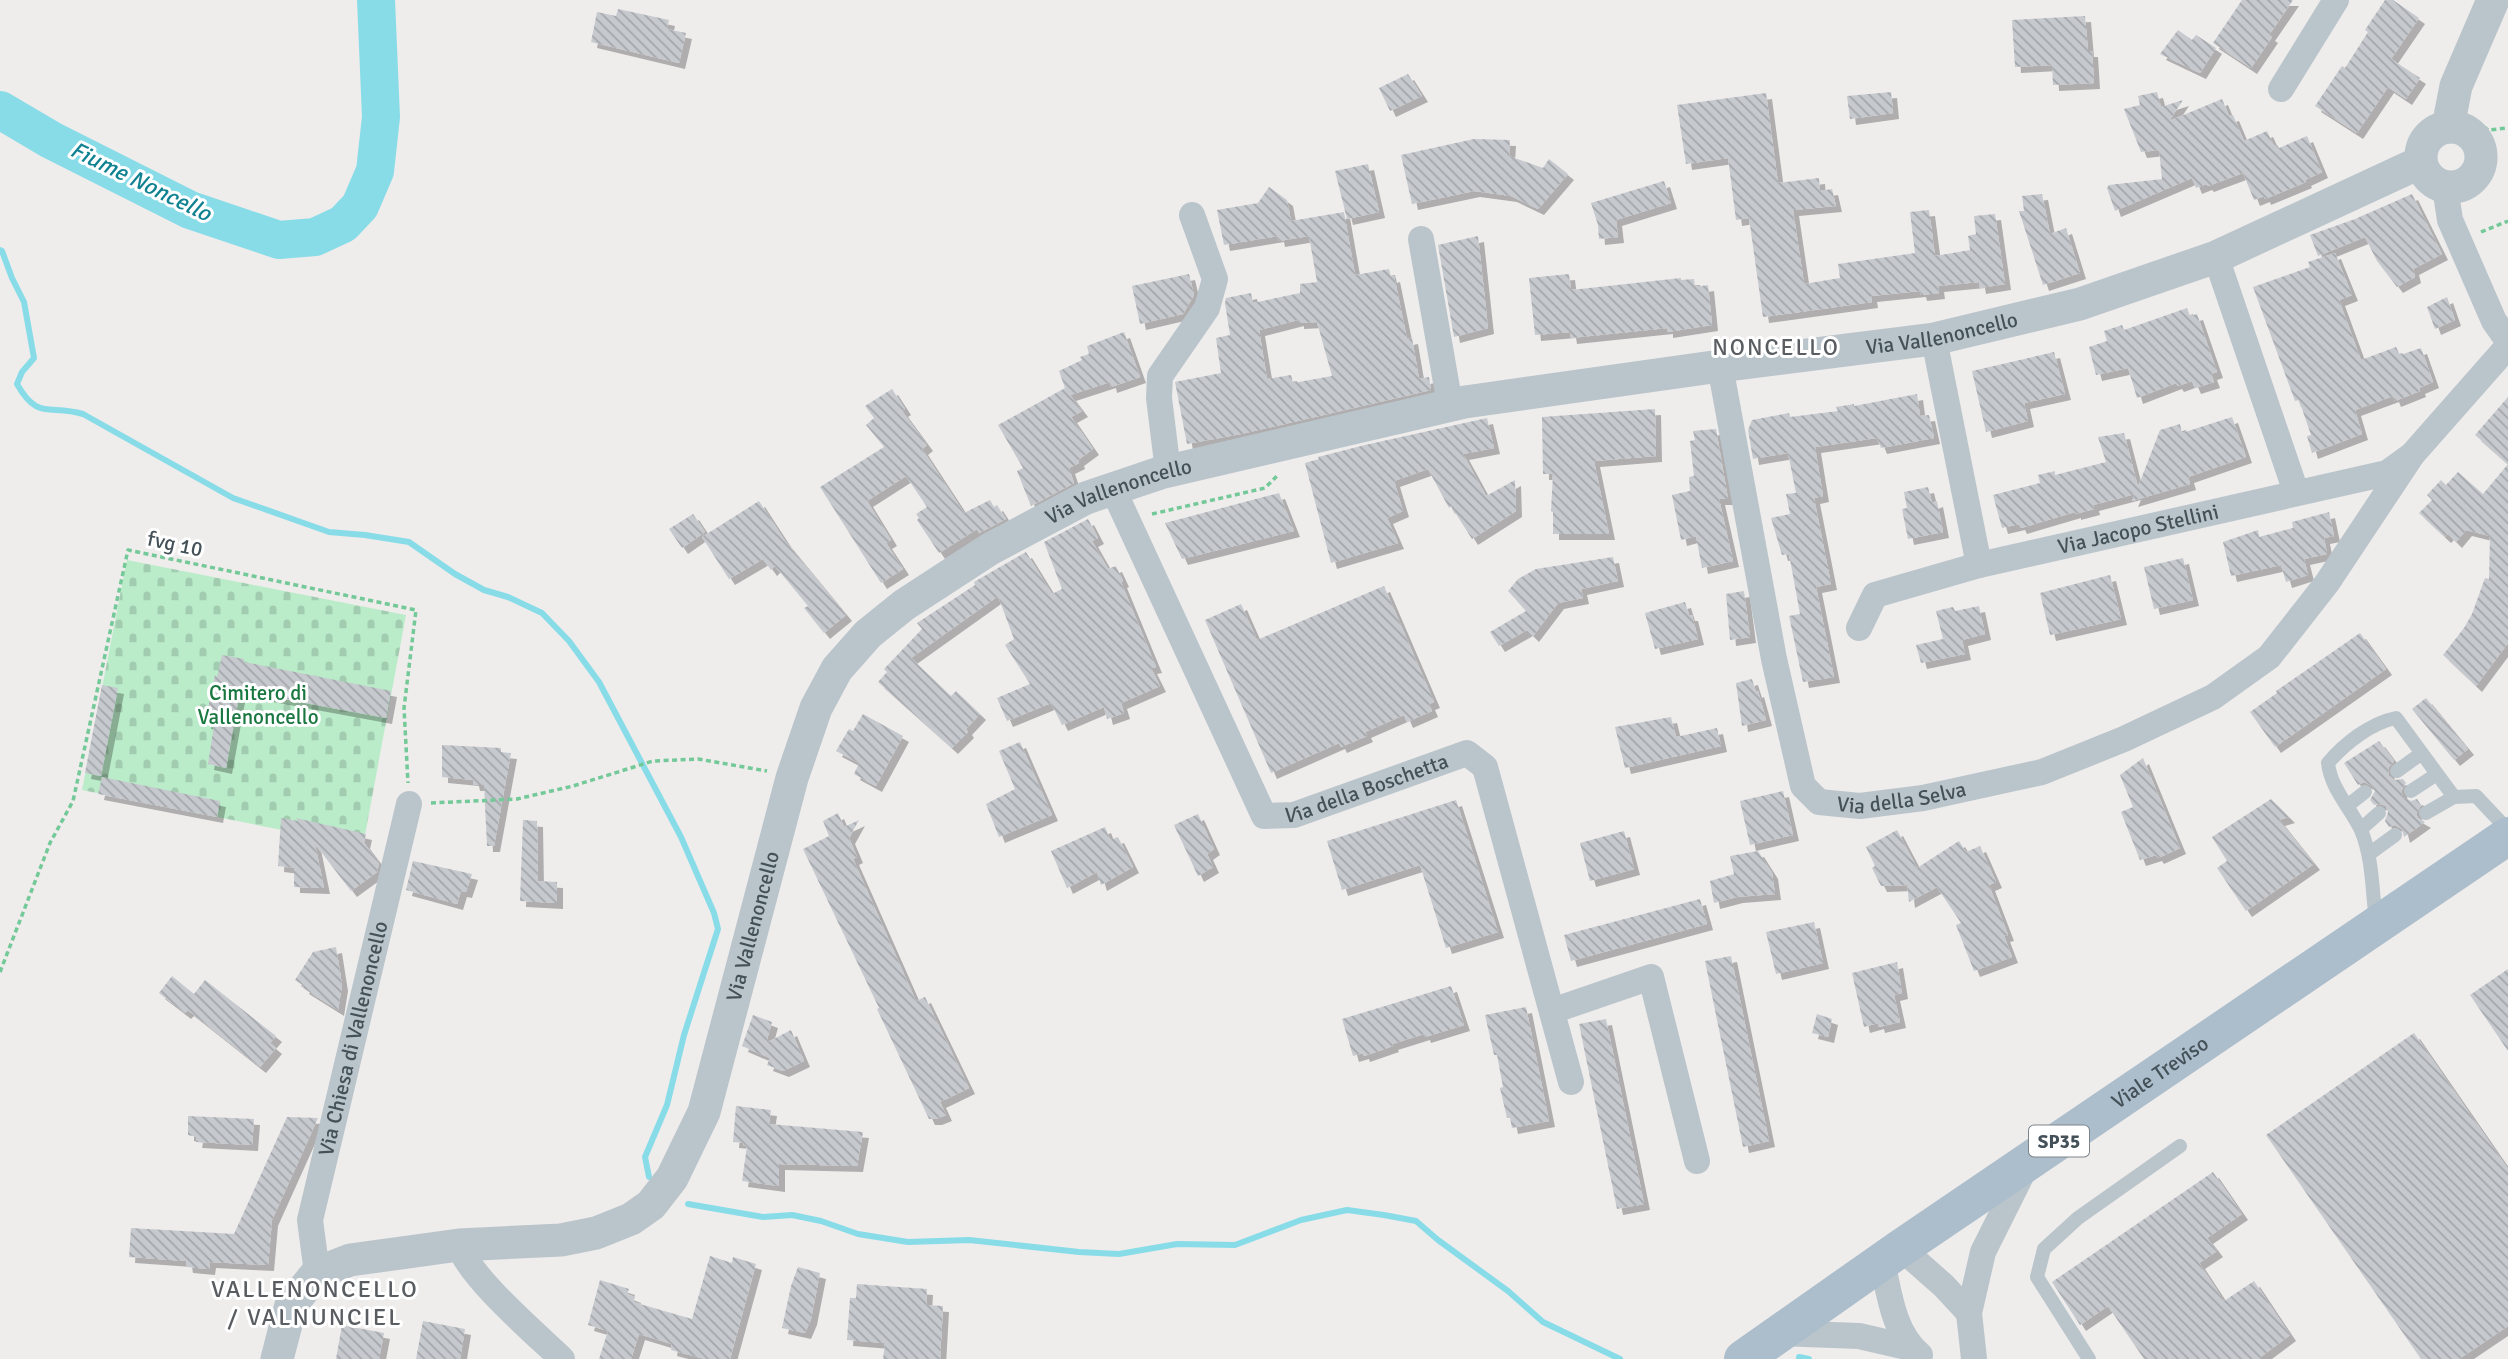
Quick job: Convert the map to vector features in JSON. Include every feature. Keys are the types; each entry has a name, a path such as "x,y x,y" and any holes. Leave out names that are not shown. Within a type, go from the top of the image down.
{"main road":[{"name":"Viale Treviso","path":"1743,1359 2508,836"}],"street":[{"path":"2281,89 2336,0"},
{"path":"2448,127 2456,86 2493,0"},
{"path":"2448,127 2458,128 2475,139 2482,159 2474,178 2455,188 2445,187 2429,178 2421,162 2421,152 2430,135 2448,127"},
{"name":"Via Vallenoncello","path":"277,1359 291,1305 317,1273 350,1260 459,1245 540,1242 596,1233 631,1219 651,1205 672,1178 704,1112 792,778 816,708 837,668 868,634 904,605 990,549 1086,498 1168,471 1450,405 1720,366 1934,339 2080,304 2216,257 2421,162"},
{"path":"2445,187 2450,220 2494,321 2508,343"},
{"path":"1168,471 1159,398 1160,376 1207,308 1215,279 1192,215"},
{"path":"1421,239 1450,405"},
{"path":"2216,257 2296,492"},
{"path":"1934,339 1979,565"},
{"name":"Via Jacopo Stellini","path":"2327,583 2412,455 2508,343"},
{"name":"Via della Selva","path":"1720,366 1777,672 1803,786 1819,802 1860,806 1923,799 2042,772 2124,739 2213,697 2269,657 2327,583"},
{"name":"Via Jacopo Stellini","path":"1859,628 1875,595 1979,565 2387,472 2412,455"},
{"name":"Via della Boschetta","path":"1113,489 1264,816 1294,815 1467,753 1485,767 1571,1082"},
{"name":"Via Chiesa di Vallenoncello","path":"317,1273 310,1220 409,804"},
{"path":"1552,1011 1651,977 1697,1161"},
{"path":"1974,1359 1969,1313 1983,1252 2027,1163"},
{"path":"459,1245 462,1255 500,1300 562,1359"},
{"path":"1892,1255 1944,1286 1969,1313"},
{"path":"1892,1255 1892,1310 1918,1353"},
{"path":"1779,1333 1859,1336 1918,1353"}],"lane":[{"path":"2377,925 2369,854 2361,830 2330,778 2328,763 2337,752 2380,721 2396,718 2454,797"},
{"path":"2397,771 2422,752"},
{"path":"2411,791 2437,774"},
{"path":"2347,806 2365,792"},
{"path":"2426,813 2454,797 2476,796 2508,830"},
{"path":"2361,830 2379,813"},
{"path":"2369,854 2395,835"},
{"path":"2089,1359 2037,1277 2044,1249 2078,1218 2180,1146"}],"path":[{"path":"2460,242 2508,221"},
{"path":"1127,519 1265,488 1279,474 1284,464"},
{"name":"fvg 10","path":"0,972 50,843 73,800 128,550 416,610 404,708 409,804"},
{"path":"409,804 517,799 629,770 653,761 698,760 748,766 792,778"}],"green space":[{"name":"Cimitero di Vallenoncello","path":"127,560 406,615 365,835 347,843 82,790"}],"building":[{"path":"2242,0 2293,0 2251,68 2213,43"},
{"path":"2385,0 2393,0 2419,18 2391,59 2420,78 2406,99 2388,87 2357,133 2315,106 2342,66 2345,68"},
{"path":"618,9 669,20 667,29 686,33 679,63 591,42 597,12 616,16"},
{"path":"2085,16 2088,51 2092,51 2094,83 2053,85 2052,65 2015,67 2012,20"},
{"path":"2178,30 2192,40 2196,35 2216,48 2200,73 2160,54"},
{"path":"1408,74 1422,96 1390,111 1379,88"},
{"path":"1891,92 1893,113 1850,119 1847,96"},
{"path":"2157,92 2161,107 2183,100 2169,121 2222,99 2229,116 2233,115 2244,141 2267,131 2274,146 2279,148 2307,136 2322,172 2305,180 2306,182 2265,199 2264,196 2254,200 2243,173 2196,188 2192,178 2115,211 2107,188 2109,185 2162,179 2159,150 2141,152 2124,109 2140,105 2138,96"},
{"path":"1766,93 1778,183 1819,178 1820,191 1832,189 1836,206 1793,210 1804,284 1840,278 1838,264 1915,253 1910,212 1929,210 1935,256 1970,250 1968,236 1976,234 1974,216 1995,214 2005,284 1980,288 1979,282 1938,286 1939,293 1921,295 1920,291 1871,296 1872,302 1763,317 1749,218 1736,220 1728,158 1686,164 1677,105"},
{"path":"1474,139 1510,140 1509,156 1543,168 1549,159 1568,174 1538,209 1511,196 1474,191 1412,204 1401,155"},
{"path":"1368,164 1379,212 1347,219 1335,171"},
{"path":"1664,181 1671,203 1616,220 1618,237 1599,239 1591,203"},
{"path":"1269,187 1287,200 1291,221 1344,212 1355,275 1389,269 1391,277 1394,276 1407,339 1412,338 1419,379 1429,377 1431,390 1187,444 1175,382 1221,373 1216,338 1230,335 1226,298 1251,293 1253,303 1300,293 1300,284 1317,282 1309,236 1279,241 1278,236 1224,245 1217,210 1258,203","holes":["1298,320 1298,323 1317,322 1332,376 1293,383 1291,375 1267,379 1259,330"]},
{"path":"2042,194 2050,234 2066,228 2080,273 2043,285 2019,211 2024,211 2022,196"},
{"path":"2412,194 2442,254 2413,269 2415,277 2397,287 2377,261 2365,237 2318,256 2310,235"},
{"path":"1478,236 1488,328 1454,337 1438,245"},
{"path":"2335,253 2352,295 2339,300 2361,360 2396,347 2400,355 2421,348 2433,382 2419,388 2420,391 2395,401 2393,396 2355,410 2362,434 2312,453 2307,436 2311,435 2299,400 2295,401 2253,287 2310,267 2308,262"},
{"path":"1189,274 1194,295 1183,314 1140,324 1132,286"},
{"path":"1569,274 1571,290 1681,278 1694,279 1695,287 1708,285 1712,325 1667,332 1667,328 1571,338 1570,332 1535,335 1529,278"},
{"path":"2447,297 2455,320 2435,329 2427,307"},
{"path":"2187,308 2190,316 2197,314 2217,372 2211,374 2214,382 2195,388 2192,381 2178,386 2176,383 2137,398 2128,368 2096,375 2089,347 2107,341 2104,331 2122,325 2124,330"},
{"path":"1124,332 1140,377 1111,387 1110,382 1070,395 1082,411 1071,417 1093,449 1078,460 1079,463 1069,468 1074,483 1031,506 1017,471 1023,468 998,425 1065,388 1059,371 1089,354 1087,346"},
{"path":"2054,352 2065,394 2024,403 2028,421 1986,432 1972,371"},
{"path":"892,389 905,409 902,411 927,445 922,449 964,513 990,500 994,507 997,505 1006,519 979,533 977,529 939,553 917,520 919,518 916,514 927,507 906,476 867,501 891,540 886,543 903,569 881,583 820,487 884,447 866,425 874,418 865,406"},
{"path":"1917,394 1920,416 1929,415 1934,438 1881,448 1877,438 1815,447 1823,496 1814,498 1831,584 1816,587 1834,677 1803,682 1789,616 1800,614 1789,554 1782,555 1771,518 1790,514 1786,494 1796,493 1788,453 1753,459 1748,430 1752,420 1789,413 1790,417 1838,411 1836,407"},
{"path":"2508,397 2508,464 2475,435"},
{"path":"1655,409 1656,456 1594,461 1609,534 1553,534 1553,474 1543,474 1542,417"},
{"path":"2232,417 2246,457 2188,477 2190,484 2132,501 2135,494 2093,505 2094,509 2021,528 2019,524 2002,528 1993,495 2040,483 2038,475 2055,471 2055,475 2106,462 2098,437 2124,433 2138,487 2160,430 2180,424 2182,433"},
{"path":"1487,418 1494,448 1463,454 1486,496 1515,480 1516,511 1472,539 1451,506 1449,508 1428,469 1394,481 1403,511 1387,518 1398,543 1331,563 1305,463 1365,445"},
{"path":"1716,429 1728,499 1719,499 1733,561 1702,568 1696,536 1681,540 1672,495 1690,491 1689,477 1694,476 1690,441 1695,440 1693,431"},
{"path":"2508,464 2508,643 2476,686 2443,655 2464,628 2485,578 2489,579 2490,536 2466,530 2456,542 2448,534 2445,537 2419,513 2432,500 2427,495 2441,480 2446,485 2458,472 2483,494"},
{"path":"1928,487 1932,503 1937,501 1943,532 1908,539 1902,509 1907,508 1904,492"},
{"path":"1279,493 1294,531 1182,559 1165,523"},
{"path":"759,501 785,541 846,615 824,633 804,608 808,606 775,566 771,570 763,559 729,579 702,537"},
{"path":"2329,512 2334,536 2324,538 2327,554 2304,559 2308,575 2286,582 2281,565 2231,576 2223,542 2258,530 2259,537 2293,528 2292,522"},
{"path":"693,514 705,532 682,548 669,529"},
{"path":"1088,519 1098,538 1092,541 1108,569 1116,566 1123,581 1121,582 1156,667 1151,668 1160,686 1121,703 1124,713 1107,719 1104,707 1062,725 1051,703 1007,721 997,698 1030,684 1005,645 1014,639 998,596 911,658 951,696 956,691 980,714 966,729 968,732 952,748 878,682 887,672 884,669 922,629 917,623 975,585 974,582 1026,552 1052,594 1062,589 1044,542"},
{"path":"1613,557 1618,581 1581,589 1583,598 1558,603 1533,636 1527,630 1499,646 1490,632 1526,611 1508,591 1518,579 1536,569"},
{"path":"2183,558 2193,600 2154,609 2144,567"},
{"path":"2110,575 2121,619 2050,635 2040,593"},
{"path":"1384,586 1434,702 1429,704 1432,711 1407,722 1404,715 1365,732 1367,736 1341,747 1339,743 1271,773 1205,620 1241,604 1257,640"},
{"path":"1744,591 1750,637 1730,640 1726,594"},
{"path":"1685,602 1689,615 1692,615 1698,639 1655,649 1645,613"},
{"path":"1979,606 1985,634 1962,640 1965,654 1921,663 1916,645 1943,639 1936,611 1953,607 1955,611"},
{"path":"2360,633 2386,669 2275,747 2250,712"},
{"path":"222,655 244,659 244,662 391,691 386,718 240,691 226,768 208,764 214,725 205,723"},
{"path":"1752,679 1766,720 1742,726 1736,683"},
{"path":"102,685 118,688 101,776 85,773"},
{"path":"2426,698 2468,749 2454,760 2412,709"},
{"path":"863,714 903,736 876,786 854,774 859,763 836,751 849,729 853,731"},
{"path":"1671,717 1676,737 1717,728 1721,746 1625,768 1615,727"},
{"path":"2379,741 2394,761 2388,768 2389,776 2394,780 2403,779 2406,783 2401,791 2403,797 2411,801 2417,799 2421,805 2416,814 2425,822 2404,837 2402,829 2395,825 2389,827 2385,821 2388,812 2386,806 2374,805 2370,800 2375,791 2372,786 2364,782 2358,785 2344,763"},
{"path":"1020,742 1052,815 999,837 986,804 1015,789 999,751"},
{"path":"442,745 501,748 501,752 511,753 494,846 487,846 484,785 474,785 473,780 442,777"},
{"path":"2143,758 2180,848 2158,858 2156,855 2140,860 2121,812 2133,807 2120,775"},
{"path":"102,777 220,801 217,817 98,794"},
{"path":"1783,791 1793,835 1750,845 1740,801"},
{"path":"2271,799 2289,817 2279,820 2314,864 2246,911 2217,868 2227,861 2212,837"},
{"path":"1456,800 1498,932 1446,948 1420,865 1342,890 1327,841"},
{"path":"838,813 844,827 859,820 849,838 857,857 853,859 916,1001 925,997 969,1088 940,1102 946,1115 936,1119 929,1119 803,849 829,836 823,821"},
{"path":"1198,814 1214,849 1207,854 1213,867 1198,876 1174,825"},
{"path":"281,818 298,821 296,818 366,834 364,843 379,863 377,872 351,891 315,844 324,888 294,887 294,868 278,866"},
{"path":"523,820 537,821 538,881 557,882 557,903 520,901"},
{"path":"1105,827 1110,840 1118,837 1133,867 1101,885 1097,872 1067,888 1051,851"},
{"path":"1897,830 1917,868 1959,841 1966,852 1980,846 1996,882 1989,885 2008,935 2004,936 2012,957 1974,971 1956,925 1961,923 1937,887 1909,902 1907,885 1881,886 1866,847"},
{"path":"1624,831 1634,869 1590,881 1580,843"},
{"path":"1758,851 1772,873 1775,894 1737,897 1714,903 1710,881 1734,874 1730,856"},
{"path":"413,861 472,874 466,892 461,891 457,904 406,890"},
{"path":"1700,899 1707,924 1571,961 1564,935"},
{"path":"1814,922 1823,963 1776,974 1766,932"},
{"path":"336,947 342,985 338,1010 295,980 313,952"},
{"path":"1731,956 1769,1141 1743,1147 1705,961"},
{"path":"1897,962 1902,993 1894,995 1900,1022 1864,1027 1852,973"},
{"path":"2508,969 2508,1051 2470,995"},
{"path":"172,976 194,994 205,980 276,1036 270,1043 276,1048 260,1067 188,1010 185,1013 159,993"},
{"path":"1451,986 1464,1025 1425,1037 1424,1034 1364,1056 1363,1053 1353,1056 1342,1019"},
{"path":"1526,1007 1549,1121 1512,1128 1510,1118 1507,1118 1500,1088 1503,1087 1497,1055 1494,1055 1485,1015"},
{"path":"1817,1014 1832,1019 1828,1037 1812,1033"},
{"path":"753,1015 772,1022 766,1043 791,1030 804,1061 783,1071 767,1065 770,1058 742,1046"},
{"path":"1606,1019 1644,1204 1617,1209 1579,1024"},
{"path":"2414,1033 2508,1169 2508,1326 2459,1359 2421,1359 2266,1135"},
{"path":"736,1106 771,1110 769,1124 863,1132 857,1166 779,1164 779,1186 742,1181 747,1146 733,1142"},
{"path":"188,1116 254,1119 252,1145 196,1142 197,1137 188,1135"},
{"path":"287,1117 318,1118 272,1220 268,1265 210,1262 209,1269 187,1267 186,1261 129,1257 131,1228 234,1234"},
{"path":"2213,1172 2242,1214 2207,1238 2217,1251 2199,1263 2224,1301 2254,1281 2290,1335 2258,1359 2144,1359 2108,1306 2080,1325 2052,1282"},
{"path":"710,1256 732,1263 733,1257 756,1264 730,1359 705,1359 671,1350 672,1344 639,1334 631,1359 599,1359 608,1331 588,1325 600,1280 629,1289 627,1294 635,1297 633,1302 692,1319"},
{"path":"798,1267 820,1273 811,1319 805,1333 782,1328"},
{"path":"857,1284 927,1289 926,1305 943,1306 940,1359 883,1359 885,1343 847,1340 850,1298 856,1298"},
{"path":"423,1321 465,1329 460,1359 416,1359"},
{"path":"342,1325 384,1333 379,1359 336,1359"}],"waterway":[{"name":"Fiume Noncello","path":"0,110 51,140 190,210 279,240 315,237 343,224 360,206 375,171 381,117 376,0"},
{"path":"0,250 24,302 34,358 22,372 17,384 31,403 45,409 83,414 233,498 329,532 409,542 455,574 484,590 508,597 542,613 569,641 599,682 681,837 714,913 718,929 684,1035 667,1105 645,1157 649,1177"},
{"path":"688,1204 763,1217 792,1215 821,1221 858,1234 908,1242 969,1240 1119,1254 1177,1244 1235,1245 1301,1220 1347,1210 1384,1215 1416,1221 1508,1291 1543,1322 1620,1359"},
{"path":"1799,1357 1809,1359"}],"district":[{"name":"NONCELLO","path":"1776,347"},
{"name":"VALLENONCELLO / VALNUNCIEL","path":"315,1303"}]}
